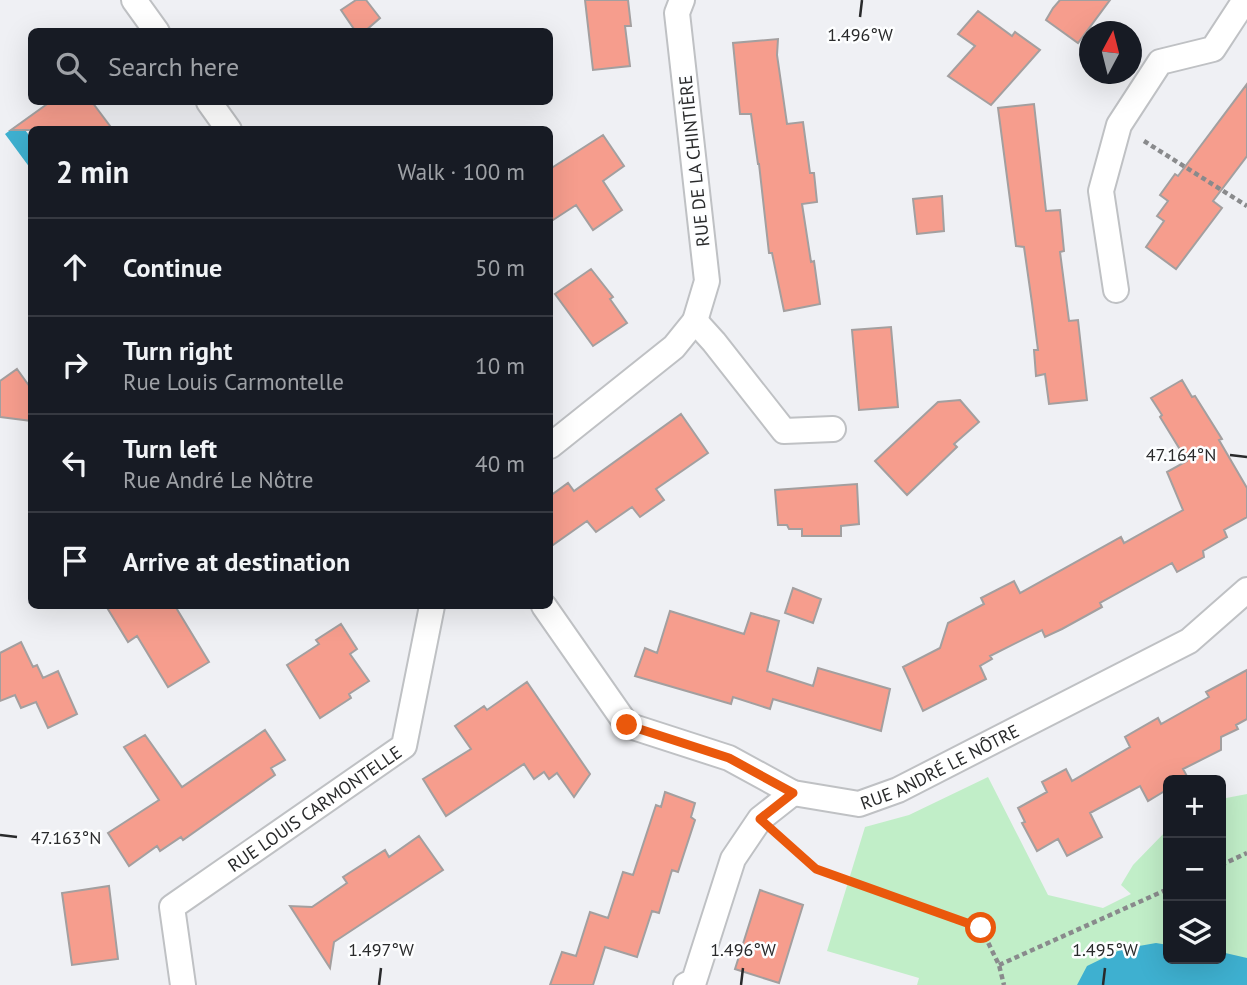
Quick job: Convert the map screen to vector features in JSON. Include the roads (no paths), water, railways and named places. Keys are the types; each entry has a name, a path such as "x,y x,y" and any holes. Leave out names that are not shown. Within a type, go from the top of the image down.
{"street":[{"path":"134,0 154,28"},
{"name":"RUE DE LA CHINTIÈRE","path":"553,444 674,347 695,321 707,281 677,13 682,0"},
{"path":"1116,290 1101,191 1119,125 1160,62 1213,49 1245,0"},
{"path":"211,105 226,126"},
{"path":"695,321 784,431 832,429"},
{"name":"RUE ANDRÉ LE NÔTRE","path":"546,609 627,725 729,758 793,793 859,804 898,790 1189,641 1247,590"},
{"name":"RUE LOUIS CARMONTELLE","path":"183,985 172,907 404,746 431,609"},
{"path":"686,985 694,981 733,859 760,819 793,793"}],"water":[{"path":"20,123 28,134 28,165 5,134"},
{"path":"1163,944 1163,964 1226,964 1226,953 1247,958 1247,985 1077,985 1087,966 1122,949"}]}
